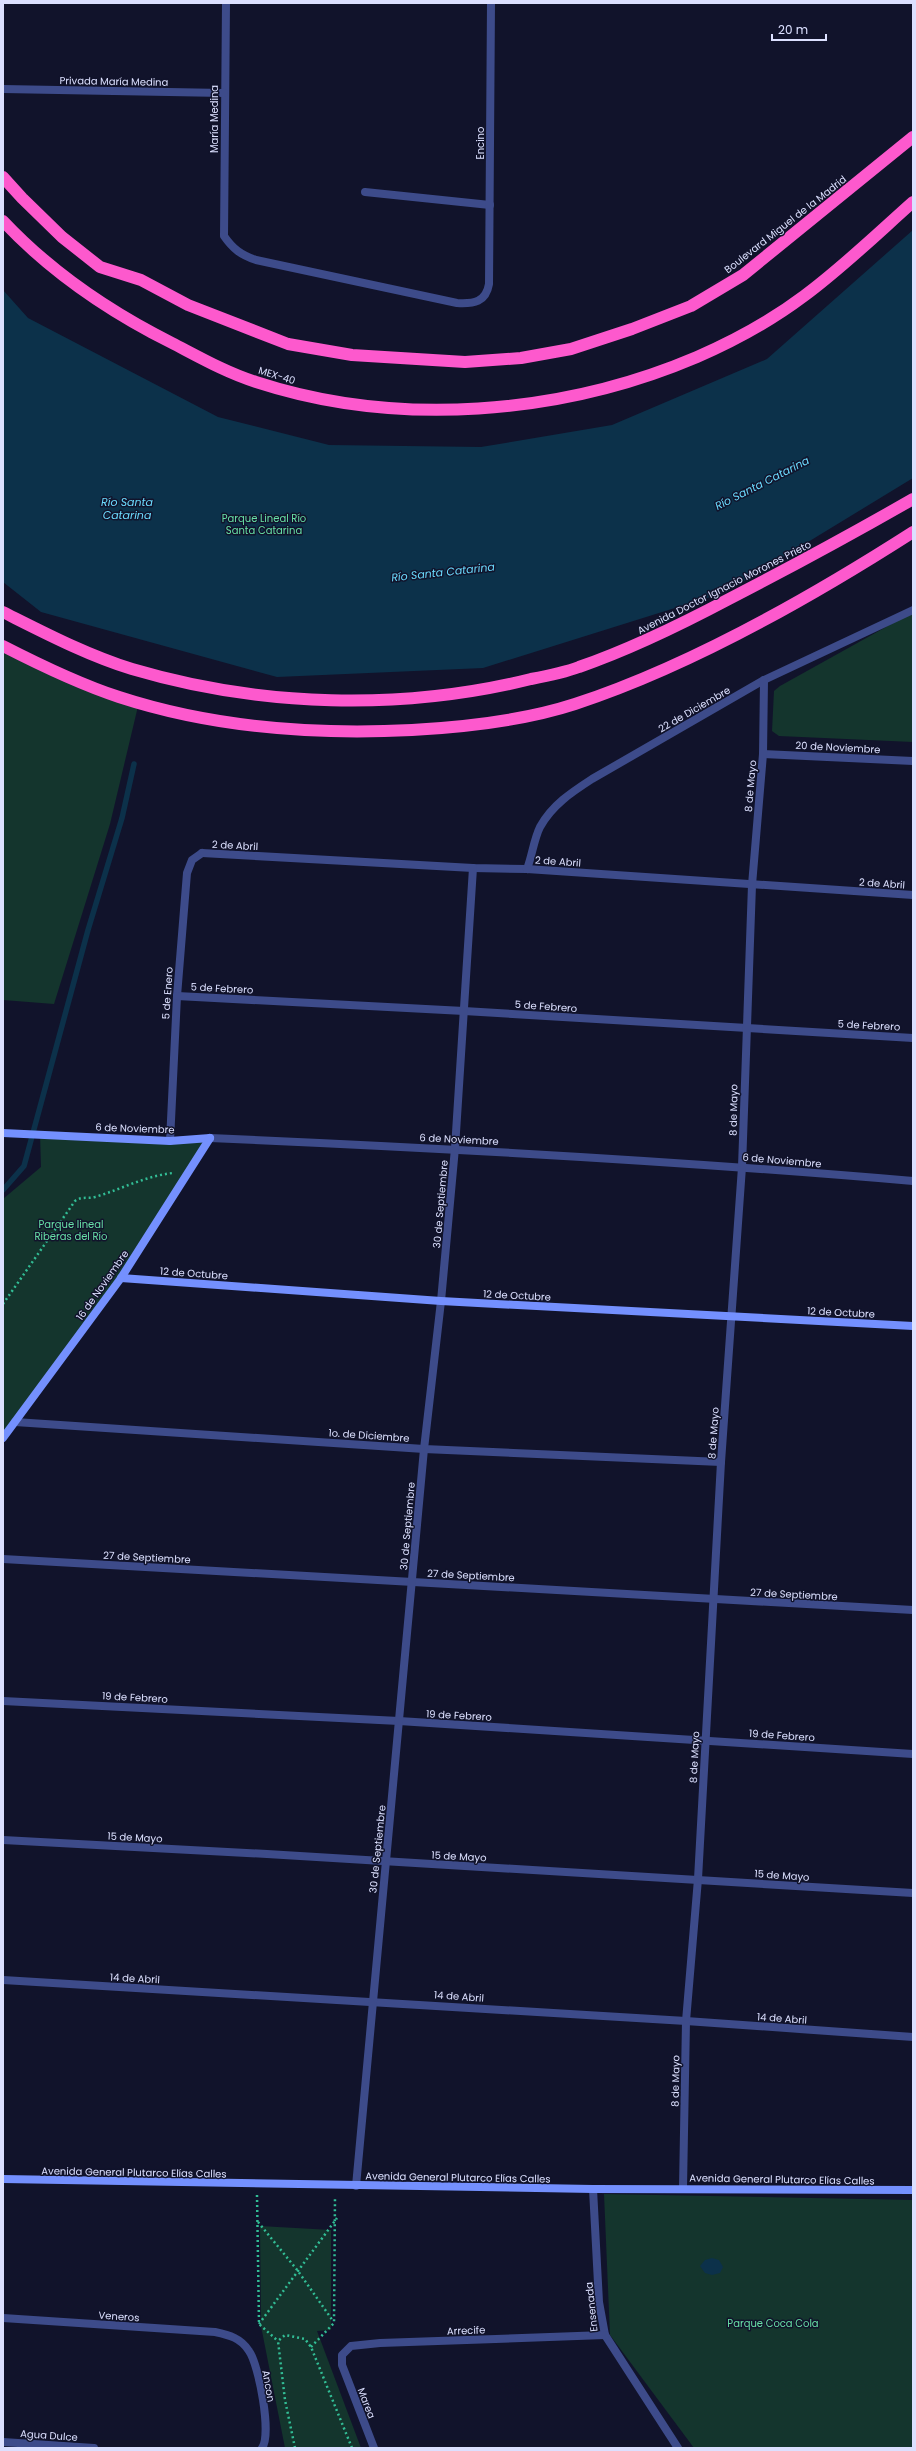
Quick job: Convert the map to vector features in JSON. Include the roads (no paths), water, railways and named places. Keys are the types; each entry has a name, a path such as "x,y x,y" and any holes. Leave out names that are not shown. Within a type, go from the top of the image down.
{"highway":[{"name":"Boulevard Miguel de la Madrid","path":"3,177 62,237 100,267 141,280 188,305 288,344 352,355 465,362 521,358 571,349 632,330 691,306 743,275 913,137"},
{"name":"MEX-40","path":"3,221 70,281 112,310 153,334 254,381 314,398 369,407 492,408 532,404 590,392 698,356 755,327 804,296 913,202"},
{"name":"Avenida Doctor Ignacio Morones Prieto","path":"3,612 62,641 131,668 200,686 264,696 335,700 410,699 499,687 530,680 576,668 651,640 808,559 913,499"},
{"path":"3,646 49,669 118,697 191,716 268,729 360,732 456,727 519,718 573,705 625,686 765,620 913,532"}],"street":[{"name":"María Medina","path":"226,3 224,93 224,236 241,254 256,260 457,303 470,304 480,301 485,297 489,284"},
{"name":"Encino","path":"489,284 491,3"},
{"name":"Privada María Medina","path":"3,89 224,93"},
{"path":"365,192 490,205"},
{"name":"22 de Diciembre","path":"528,869 539,828 550,812 567,795 592,779 764,680 913,610"},
{"name":"8 de Mayo","path":"683,2188 686,2021 698,1879 721,1462 742,1166 745,1028 752,885 763,754 764,680"},
{"name":"20 de Noviembre","path":"763,754 913,761"},
{"name":"2 de Abril","path":"202,853 473,868 528,869 913,895"},
{"name":"5 de Enero","path":"170,1141 177,996 187,873 192,860 202,853"},
{"name":"30 de Septiembre","path":"356,2186 424,1449 441,1301 455,1148 473,868"},
{"name":"5 de Febrero","path":"177,996 464,1011 913,1038"},
{"name":"6 de Noviembre","path":"3,1133 98,1136 170,1141 210,1138 455,1148 742,1166 913,1181"},
{"name":"16 de Noviembre","path":"3,1438 121,1278 210,1138"},
{"name":"12 de Octubre","path":"121,1278 441,1301 913,1326"},
{"name":"1o. de Diciembre","path":"15,1422 424,1449 721,1462"},
{"name":"27 de Septiembre","path":"3,1559 413,1581 713,1600 913,1610"},
{"name":"19 de Febrero","path":"3,1701 399,1721 705,1739 913,1754"},
{"name":"15 de Mayo","path":"3,1840 698,1879 913,1893"},
{"name":"14 de Abril","path":"3,1980 373,2001 913,2037"},
{"name":"Avenida General Plutarco Elías Calles","path":"3,2179 335,2186 593,2189 683,2188 913,2190"},
{"name":"Ensenada","path":"593,2189 600,2307 605,2335 678,2448"},
{"name":"Veneros","path":"3,2318 215,2332 234,2336"},
{"name":"Arrecife","path":"342,2365 342,2356 346,2349 357,2344 605,2335"},
{"name":"Ancon","path":"234,2336 249,2351 256,2367 266,2422 263,2447"},
{"name":"Marea","path":"342,2365 374,2448"},
{"name":"Agua Dulce","path":"3,2442 94,2448"}],"water":[{"name":"Río Santa Catarina","path":"913,230 913,478 726,592 483,668 277,677 41,612 3,582 3,290 28,318 218,417 329,445 481,447 612,425 767,359"},
{"path":"712,2258 719,2260 723,2267 720,2273 712,2275 705,2273 700,2266 705,2260"}],"waterway":[{"path":"3,1190 24,1166 88,930 122,818 134,764"}],"park label":[{"name":"Parque Lineal Río Santa Catarina","path":"264,524"},
{"name":"Parque lineal Riberas del Río","path":"71,1230"},
{"name":"Parque Coca Cola","path":"773,2323"}]}
